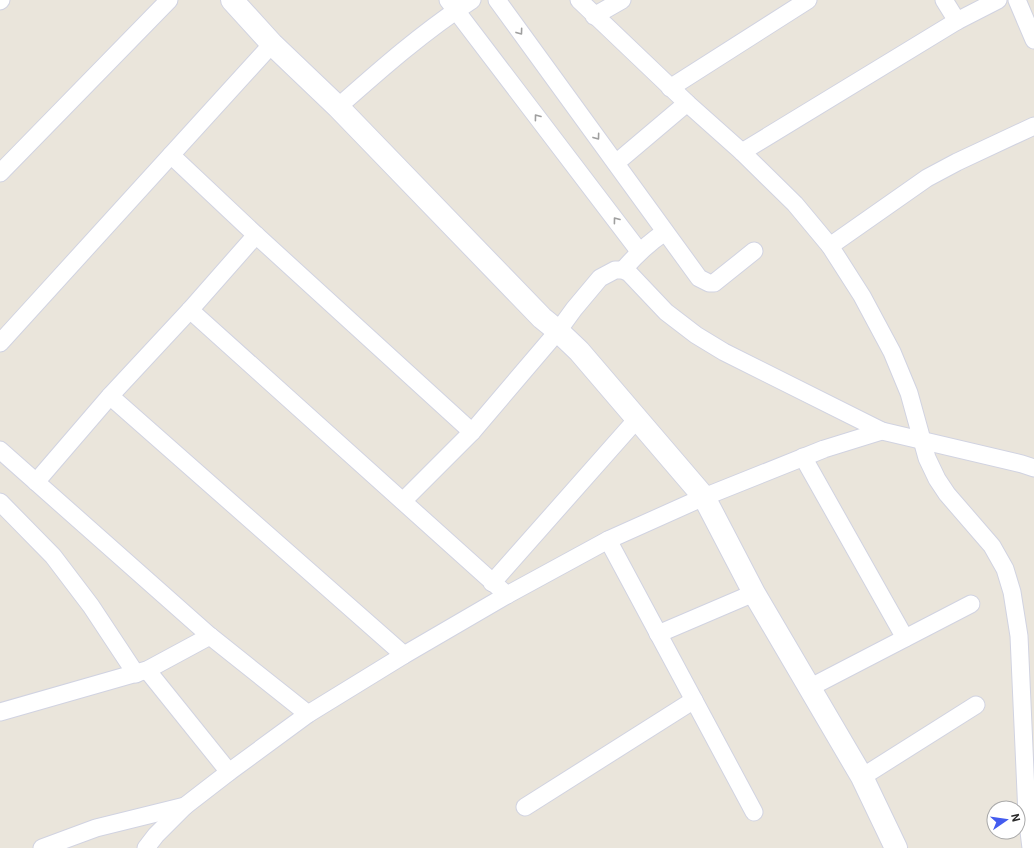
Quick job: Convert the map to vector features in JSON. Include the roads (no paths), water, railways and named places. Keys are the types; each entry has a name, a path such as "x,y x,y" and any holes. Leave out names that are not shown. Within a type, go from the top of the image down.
{"street":[{"path":"0,173 169,0"},
{"path":"232,0 272,44 338,107 542,318 558,331 578,351 704,498 754,593 862,778 896,848"},
{"path":"338,107 452,5 472,0"},
{"path":"497,0 699,278 709,283 714,283 754,251"},
{"path":"579,0 670,88 742,152 795,204 830,246 862,296 892,352 909,393 927,458 937,479 947,494 992,546 1005,569 1012,592 1019,636 1027,815 1031,848"},
{"path":"594,16 622,0"},
{"path":"670,88 808,0"},
{"path":"944,0 957,21"},
{"path":"742,152 957,21 998,0"},
{"path":"1017,0 1034,40"},
{"path":"452,5 639,251"},
{"path":"0,343 272,44"},
{"path":"616,163 687,103"},
{"path":"830,246 927,178 1034,126"},
{"path":"171,155 256,235 472,432"},
{"path":"623,270 639,251 665,232"},
{"path":"36,482 110,396 190,310 256,235"},
{"path":"403,501 472,432 558,331 600,278 615,270 623,270 629,273 666,312 696,335 724,352 882,431 1034,468"},
{"path":"190,310 507,595"},
{"path":"110,396 404,655"},
{"path":"492,583 637,419"},
{"path":"146,848 156,835 185,806 308,714 404,655 507,595 608,540 704,498 824,449 882,431"},
{"path":"2,456 36,482 210,636 308,714"},
{"path":"803,457 904,638"},
{"path":"0,502 53,556 142,672 229,772"},
{"path":"608,540 754,812"},
{"path":"658,634 754,593"},
{"path":"809,688 971,604"},
{"path":"0,712 142,672 210,636"},
{"path":"525,807 694,700"},
{"path":"862,778 976,705"},
{"path":"42,848 96,828 185,806"}]}
